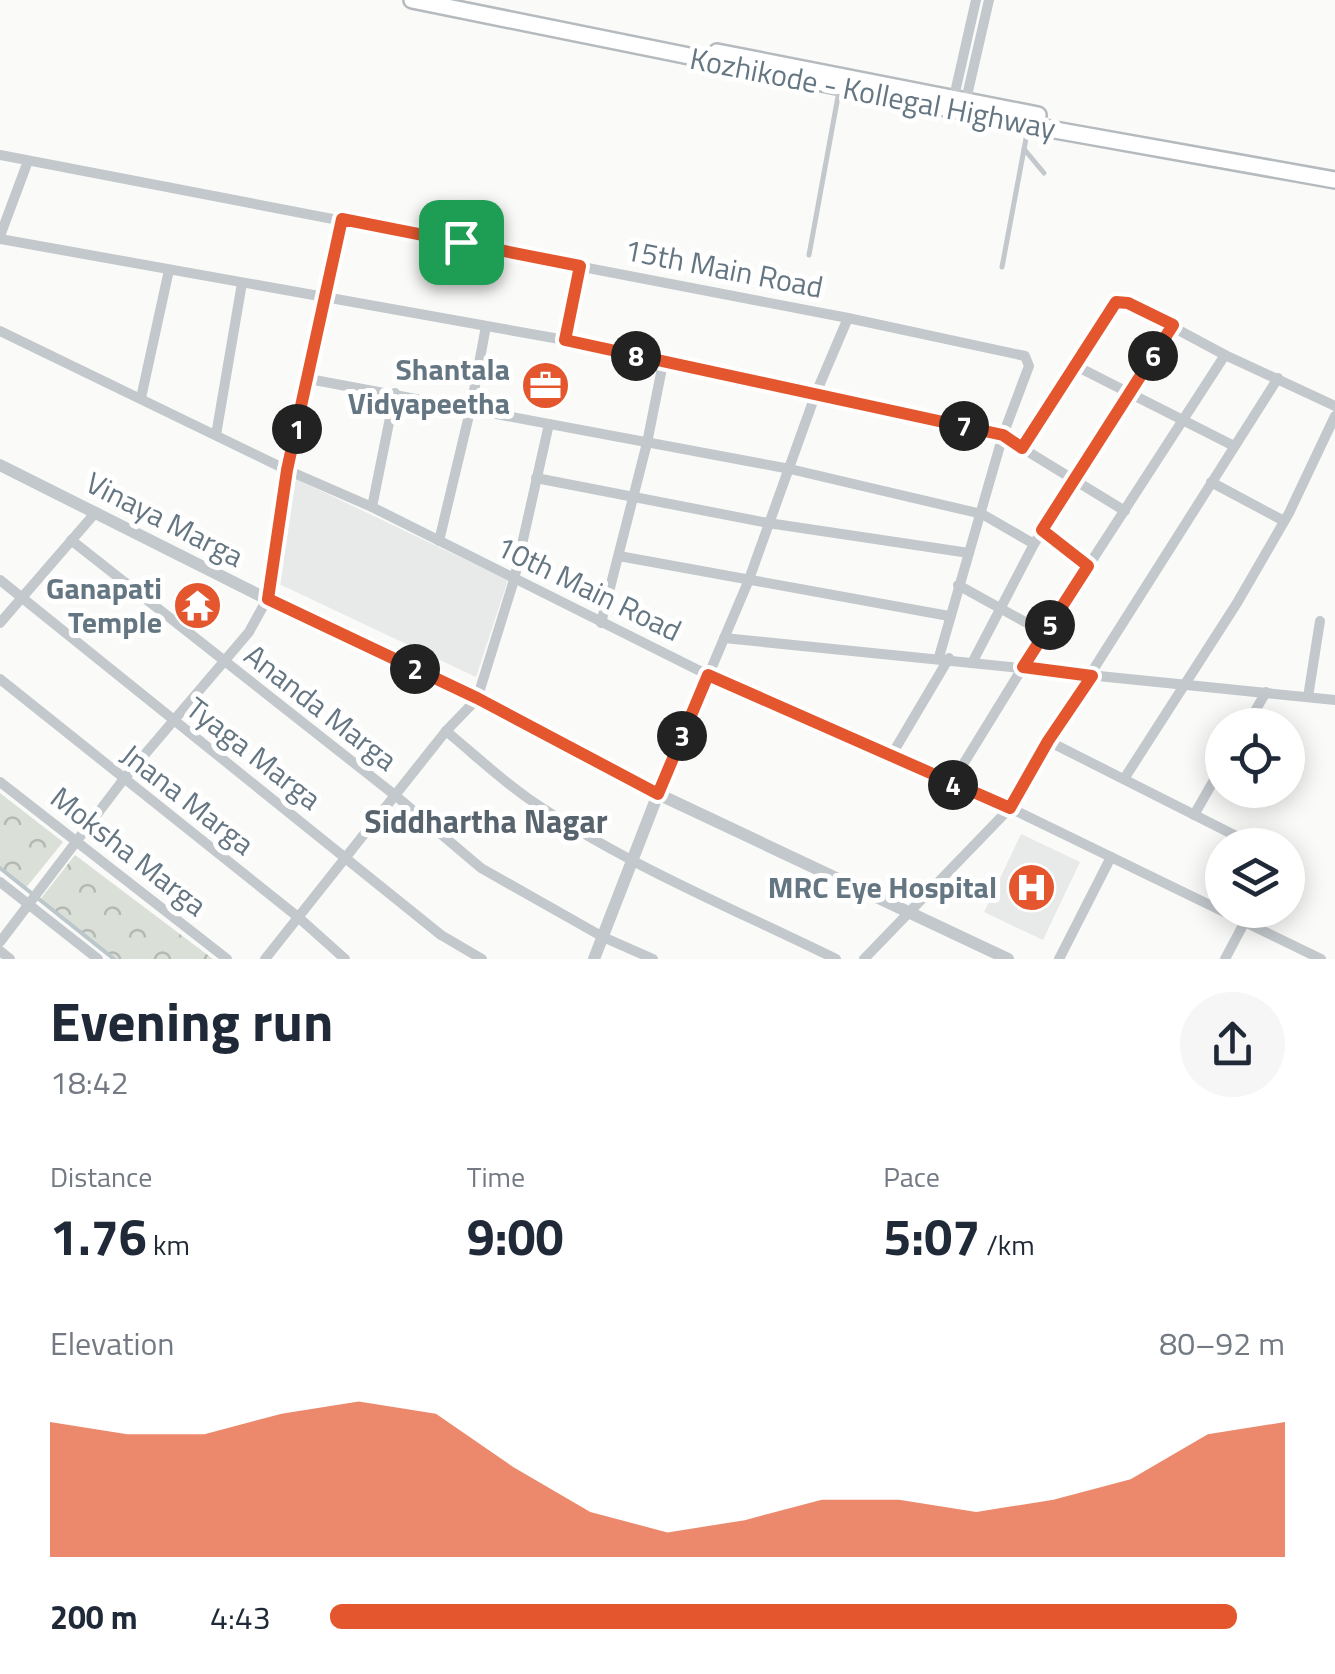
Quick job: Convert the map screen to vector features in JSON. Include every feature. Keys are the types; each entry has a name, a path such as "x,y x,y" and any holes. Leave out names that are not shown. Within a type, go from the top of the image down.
{"main road":[{"name":"Kozhikode - Kollegal Highway","path":"412,0 1028,124 1335,176"},
{"path":"454,0 961,98 1335,176"}],"street":[{"path":"961,98 976,0"},
{"path":"961,98 989,0"},
{"name":"15th Main Road","path":"0,156 342,219 1025,356 1029,366 1003,435"},
{"path":"28,160 0,238 565,340 1003,435 1124,511"},
{"path":"0,942 123,780 249,632 268,599 287,470 342,219"},
{"path":"565,340 580,266"},
{"path":"141,398 169,270"},
{"path":"216,435 242,283"},
{"path":"1022,448 1116,302 1128,303 1335,406"},
{"path":"594,959 658,794 748,582 816,393 848,318"},
{"path":"972,663 1042,530 1173,325"},
{"path":"439,541 486,326"},
{"name":"10th Main Road","path":"0,331 372,507 708,675 1010,808 1205,902"},
{"path":"952,784 1023,667 1226,355"},
{"path":"601,623 647,443 662,363"},
{"path":"1076,366 1234,446"},
{"path":"864,959 1010,808 1048,741 1278,378"},
{"path":"309,379 790,468 982,514 1034,544"},
{"path":"372,507 394,393"},
{"path":"1124,779 1238,603 1284,521 1335,416"},
{"path":"265,959 446,731 477,698 514,580 550,424"},
{"path":"891,756 944,658 949,616 1003,435"},
{"name":"Vinaya Marga","path":"0,465 477,698 658,794 1008,959"},
{"path":"536,478 768,523 969,553"},
{"path":"1212,482 1284,521"},
{"path":"0,623 96,512"},
{"path":"1042,530 1088,566"},
{"name":"Ananda Marga","path":"71,540 396,796 481,868 603,936 654,959"},
{"path":"619,556 949,616"},
{"name":"Tyaga Marga","path":"0,580 441,935 482,959"},
{"path":"958,585 1045,633"},
{"path":"1308,697 1320,621"},
{"path":"724,638 1335,700"},
{"name":"Jnana Marga","path":"0,679 345,959"},
{"path":"1257,708 1266,692"},
{"path":"446,731 528,798 633,859 836,959"},
{"path":"1048,741 1220,828"},
{"name":"Moksha Marga","path":"0,782 227,959"},
{"path":"1194,815 1205,796"},
{"path":"1058,959 1110,857"},
{"path":"0,882 32,898 98,959"},
{"path":"1225,959 1243,928"},
{"name":"10th Main Road","path":"1258,928 1322,959"},
{"path":"0,951 10,959"}],"lane":[{"path":"809,255 840,88"},
{"path":"1002,267 1028,124"},
{"path":"1024,149 1044,173"}],"shaded area":[{"path":"296,479 508,580 476,677 277,583"},
{"name":"MRC Eye Hospital","path":"1021,834 1080,862 1043,940 984,912"}],"green space":[{"path":"0,793 63,842 25,889 0,870"},
{"path":"75,855 213,959 114,959 39,901"}],"waterway":[{"path":"0,868 114,959"}],"place":[{"name":"Shantala Vidyapeetha","path":"545,386"},
{"name":"Ganapati Temple","path":"197,605"},
{"name":"MRC Eye Hospital","path":"1032,887"}],"district":[{"name":"Siddhartha Nagar","path":"486,821"}],"route":[{"path":"342,219 461,242 580,266 565,340 1003,435 1022,448 1116,302 1128,303 1173,325 1042,530 1088,566 1023,667 1092,676 1048,741 1010,808 708,675 658,794 477,698 268,599 287,470 342,219"}]}
